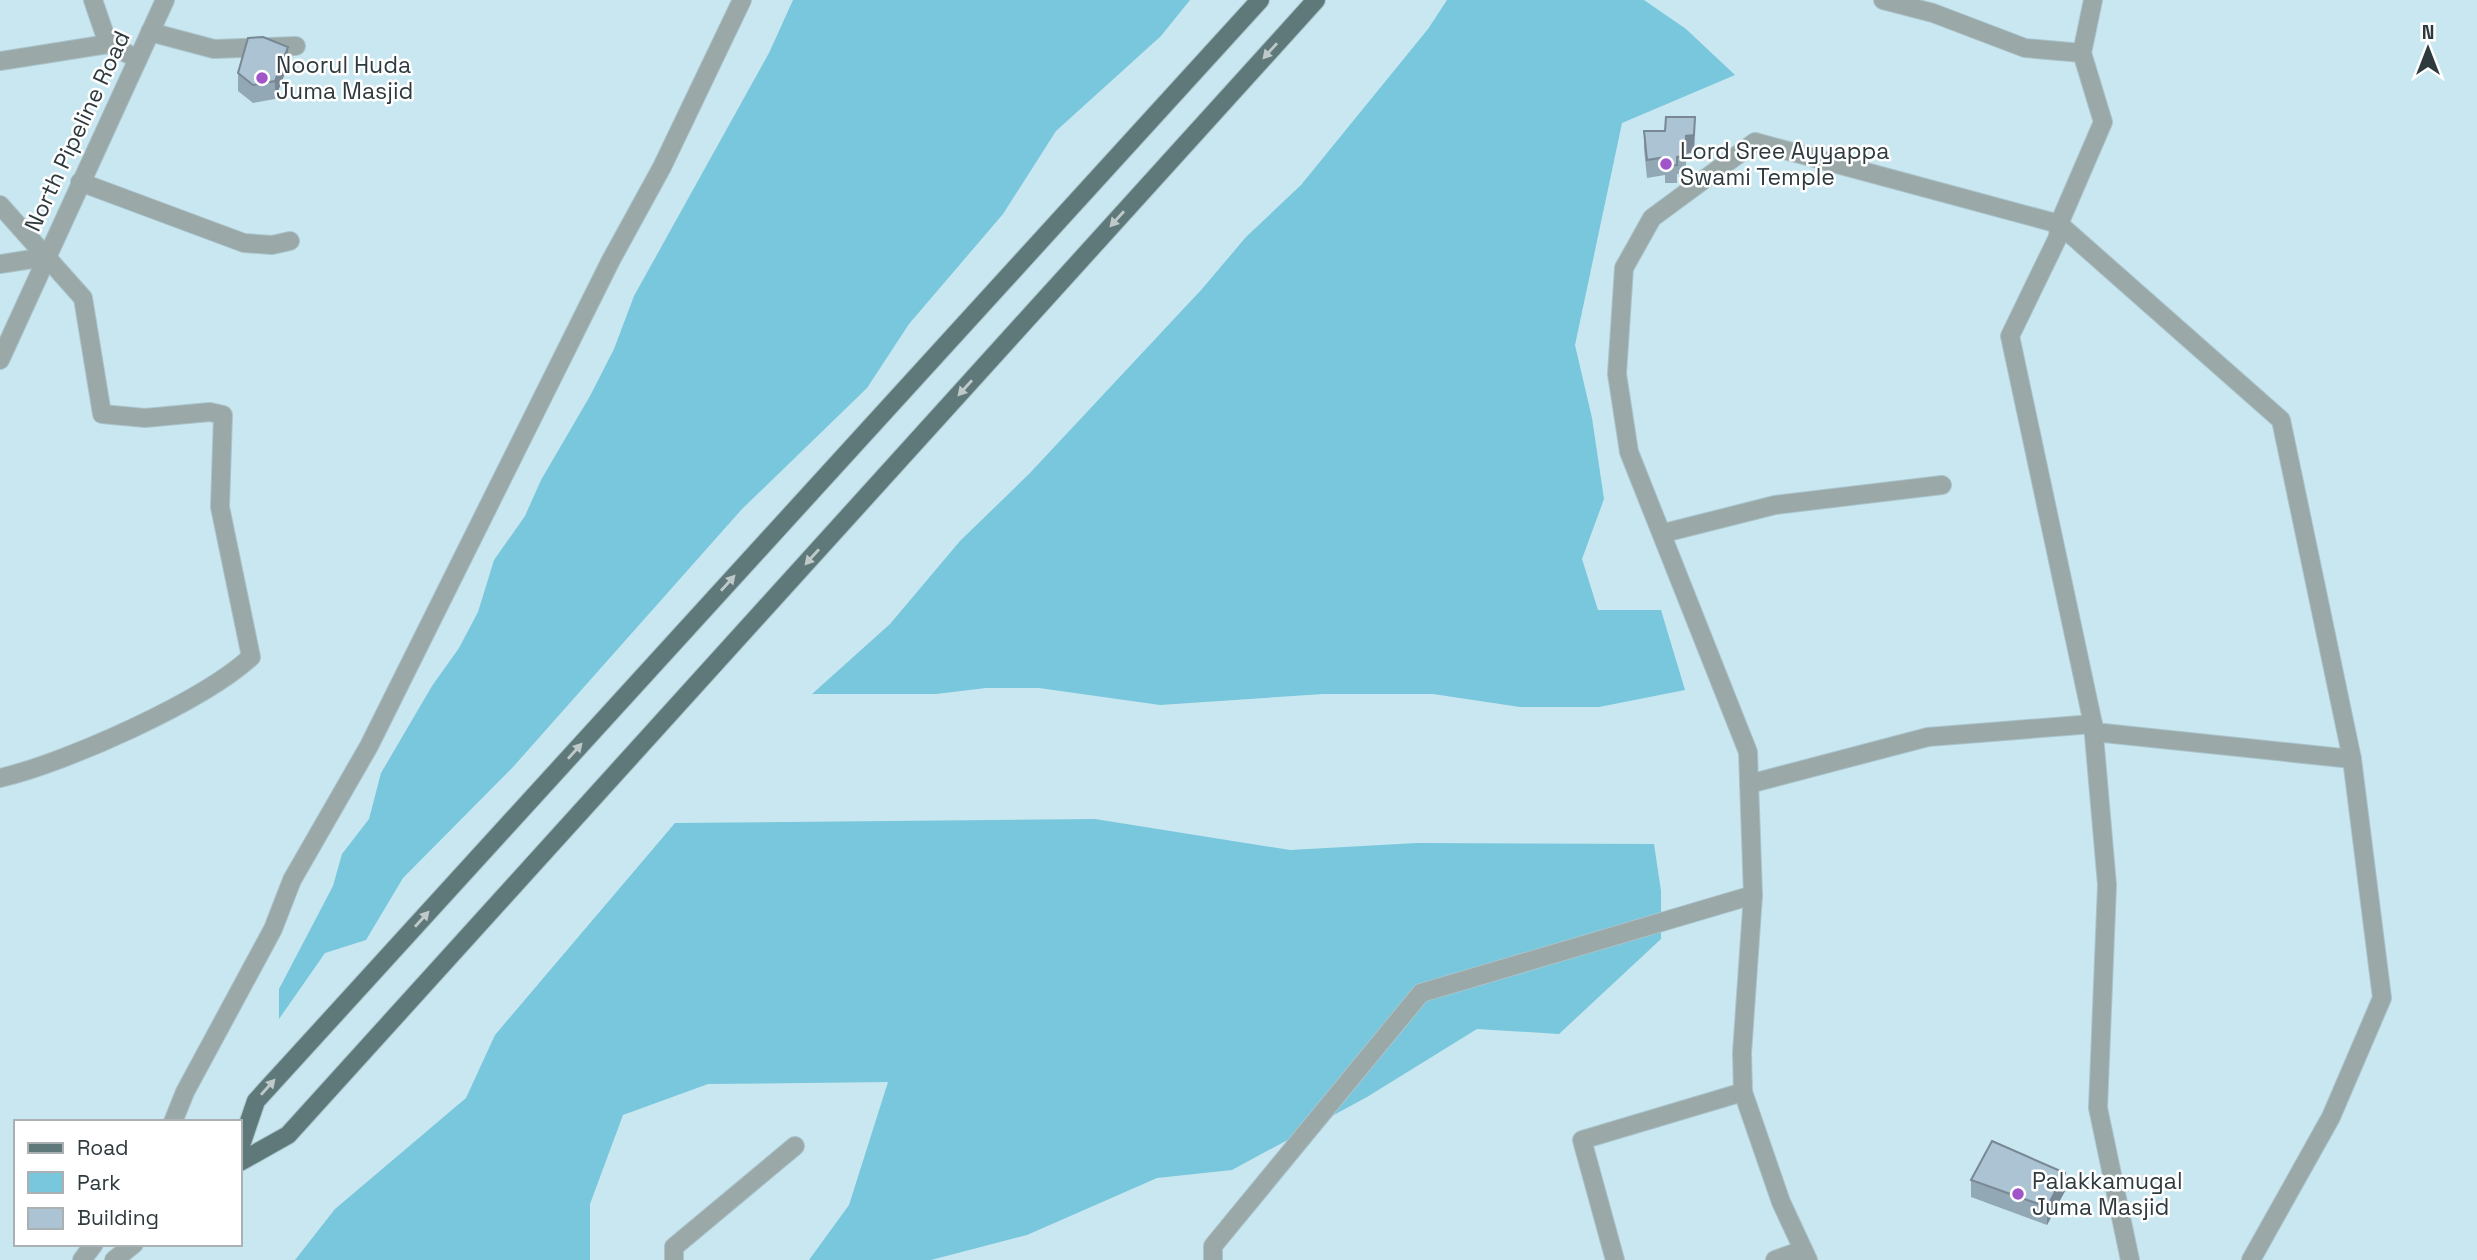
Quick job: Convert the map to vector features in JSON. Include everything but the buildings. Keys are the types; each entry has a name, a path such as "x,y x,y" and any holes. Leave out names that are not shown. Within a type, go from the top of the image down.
{"main road":[{"path":"242,1142 256,1101 1260,0"},
{"path":"242,1160 288,1135 1316,0"}],"street":[{"path":"93,0 108,44"},
{"name":"North Pipeline Road","path":"0,360 165,0"},
{"path":"174,1120 185,1092 273,929 292,880 369,746 611,260 662,167 743,0"},
{"path":"1883,0 1933,13 2025,48 2082,53"},
{"path":"2093,0 2082,53 2102,122 2059,224 2058,237 2010,336 2093,728 2108,885 2098,1108 2130,1260"},
{"path":"150,32 214,49 296,47"},
{"path":"0,61 108,44 138,59"},
{"path":"1775,1260 1805,1255 1781,1202 1744,1092 1742,1053 1753,895 1748,752 1664,533 1629,452 1617,374 1624,268 1652,218 1755,142 2059,224 2281,420 2352,759 2382,998 2331,1117 2251,1260"},
{"path":"80,182 244,243 272,245 290,241"},
{"path":"0,205 83,298 102,414 145,418 210,412 223,415 220,507 251,657 235,671 146,720 29,771 0,778"},
{"path":"0,264 45,257"},
{"path":"1664,533 1776,505 1942,485"},
{"path":"1749,784 1927,737 2093,728 2352,759"},
{"path":"1213,1260 1213,1246 1421,993 1753,895"},
{"path":"1615,1260 1583,1140 1744,1092"},
{"path":"674,1260 674,1247 795,1146"},
{"path":"114,1260 132,1246"}],"green space":[{"path":"793,0 1190,0 1161,36 1056,131 1003,214 909,324 867,388 742,509 513,767 403,878 366,940 325,953 279,1019 279,989 333,886 342,854 369,819 381,773 432,686 459,648 478,612 494,560 525,516 541,480 590,396 614,349 634,296 769,53"},
{"path":"1447,0 1644,0 1686,29 1735,75 1622,123 1575,345 1592,418 1604,499 1582,559 1598,610 1661,610 1685,690 1599,707 1520,707 1433,694 1323,694 1160,705 1039,688 986,688 936,694 812,694 890,624 960,541 1029,474 1202,289 1246,237 1301,185 1428,29"},
{"path":"1095,819 1290,850 1417,843 1654,844 1661,891 1661,939 1559,1034 1477,1029 1367,1097 1232,1170 1157,1178 1027,1235 931,1260 809,1260 849,1205 888,1082 708,1084 623,1115 590,1204 590,1260 295,1260 335,1209 466,1098 495,1035 675,823"}],"place":[{"name":"Noorul Huda Juma Masjid","path":"262,78"},
{"name":"Lord Sree Ayyappa Swami Temple","path":"1666,164"},
{"name":"Palakkamugal Juma Masjid","path":"2018,1194"}]}
